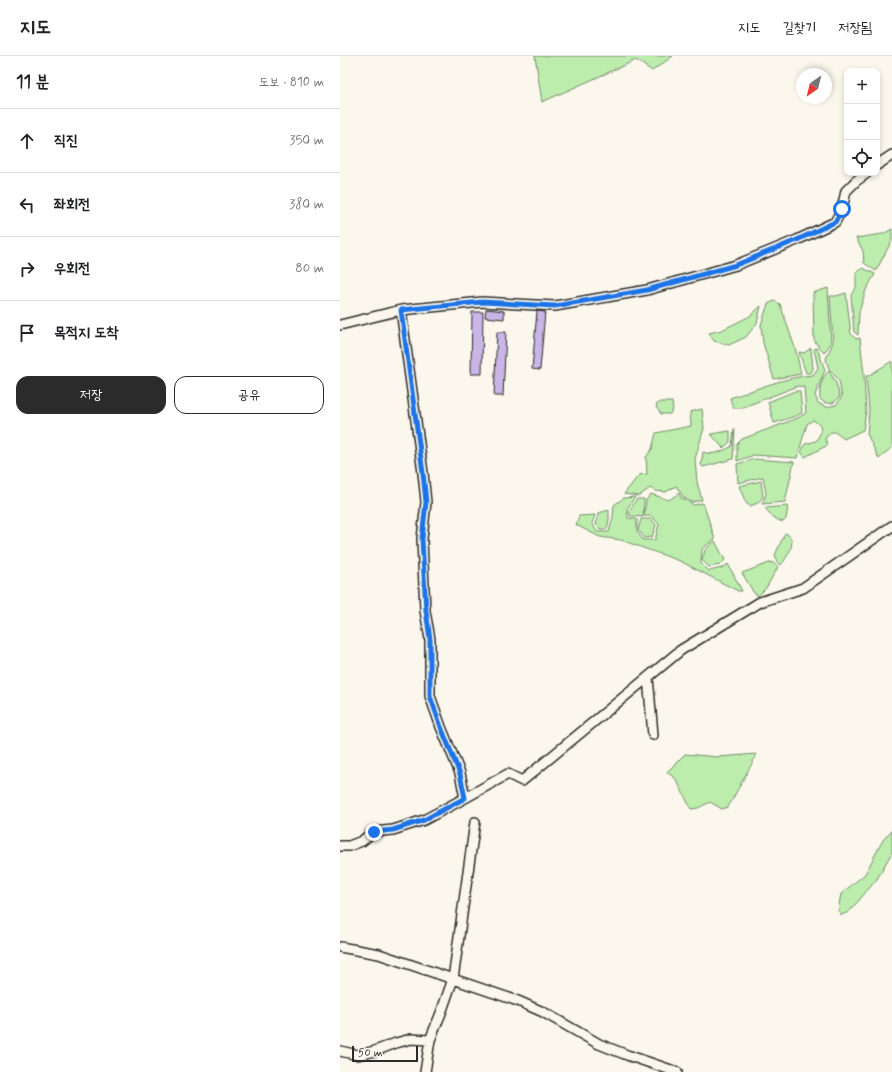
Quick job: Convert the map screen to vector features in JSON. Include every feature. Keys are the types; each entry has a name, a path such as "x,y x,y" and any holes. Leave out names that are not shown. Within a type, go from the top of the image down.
{"street":[{"path":"880,164 892,155"},
{"path":"340,325 401,310 482,302 555,306 647,290 736,265 797,240 835,222 842,209 846,192 863,176"},
{"path":"401,310 426,502 422,539 426,611 430,639 430,696 460,774 465,798"},
{"path":"340,846 349,846 362,841 374,832 393,830 424,820 508,774 522,781 681,650 760,602 803,588 892,526"},
{"path":"648,677 653,735"},
{"path":"425,1072 430,1040 453,979 475,822"},
{"path":"340,947 349,950 379,954 518,1001 543,1012 599,1044 677,1072"},
{"path":"340,1051 358,1055 411,1039 430,1040"}],"green space":[{"path":"535,56 673,56 652,71 636,60 542,102"},
{"path":"892,229 892,240 876,271 864,263 863,251 856,238 883,234"},
{"path":"863,268 875,274 866,290 859,312 858,335 854,332 851,295 856,288 856,273"},
{"path":"828,288 831,343 824,353 814,340 813,293"},
{"path":"846,293 851,334 856,339 860,338 866,411 863,430 844,439 835,432 831,432 825,439 828,445 805,457 801,452 805,444 816,441 821,432 820,425 813,420 807,424 797,458 754,455 737,461 737,444 742,439 798,418 806,413 804,387 798,386 741,408 733,408 730,398 792,378 813,375 818,368 814,349 817,348 825,370 815,395 818,403 826,407 836,405 842,397 839,381 829,369 826,359 833,342 830,296"},
{"path":"774,301 780,304 796,351 801,374 774,379 763,343 761,325 768,304"},
{"path":"761,306 757,323 746,337 729,345 714,341 709,333 722,330 750,316"},
{"path":"811,348 813,369 811,373 806,373 799,352 804,353"},
{"path":"892,361 892,447 879,459 867,434 869,410 866,376"},
{"path":"829,371 836,383 840,397 833,403 825,403 820,399 820,388 822,380"},
{"path":"795,391 800,391 802,413 774,423 768,402"},
{"path":"660,402 672,402 673,409 670,414 661,414 656,407"},
{"path":"702,409 704,428 695,459 697,482 702,500 692,502 684,498 676,486 666,492 655,491 650,488 639,496 624,494 639,475 647,474 646,457 652,449 656,433 691,426 690,412"},
{"path":"734,429 733,459 703,467 701,465 703,452 714,453 732,446"},
{"path":"730,431 730,442 723,448 711,434"},
{"path":"754,459 794,462 785,502 762,504 766,494 763,477 738,483 737,464"},
{"path":"761,481 763,497 758,503 750,506 746,503 739,486"},
{"path":"679,493 681,498 694,505 703,503 715,539 702,549 701,563 709,571 722,568 728,564 742,591 738,591 680,561 621,540 600,537 576,525 579,516 595,515 592,523 597,532 609,532 613,517 614,505 624,498 635,497 627,509 628,518 637,519 637,531 643,540 655,540 659,524 651,516 644,516 646,500 651,494 669,500"},
{"path":"637,499 644,499 643,517 630,516 629,511"},
{"path":"788,506 786,519 783,522 771,515 765,508"},
{"path":"609,510 607,529 600,529 596,525 599,513"},
{"path":"641,519 651,519 656,525 652,537 645,538 638,530"},
{"path":"785,533 789,536 792,543 787,557 781,565 777,563 775,555"},
{"path":"715,541 725,560 720,565 709,567 702,560 705,550"},
{"path":"772,562 778,567 766,588 758,596 754,593 742,573"},
{"path":"685,754 718,757 757,754 728,807 722,809 710,802 698,808 691,809 676,779 667,772"},
{"path":"892,830 892,852 877,879 849,912 841,915 838,910 841,894 865,874 883,840"}],"building":[{"path":"486,309 504,311 504,319 485,317"},
{"path":"537,311 545,312 540,370 532,369"},
{"path":"472,312 483,312 482,374 471,374"},
{"path":"497,332 506,332 503,396 494,396"}],"route":[{"path":"374,832 393,830 424,820 465,798 460,774 430,696 430,639 426,611 422,539 426,502 401,310 482,302 555,306 647,290 736,265 797,240 835,222 842,209"}]}
